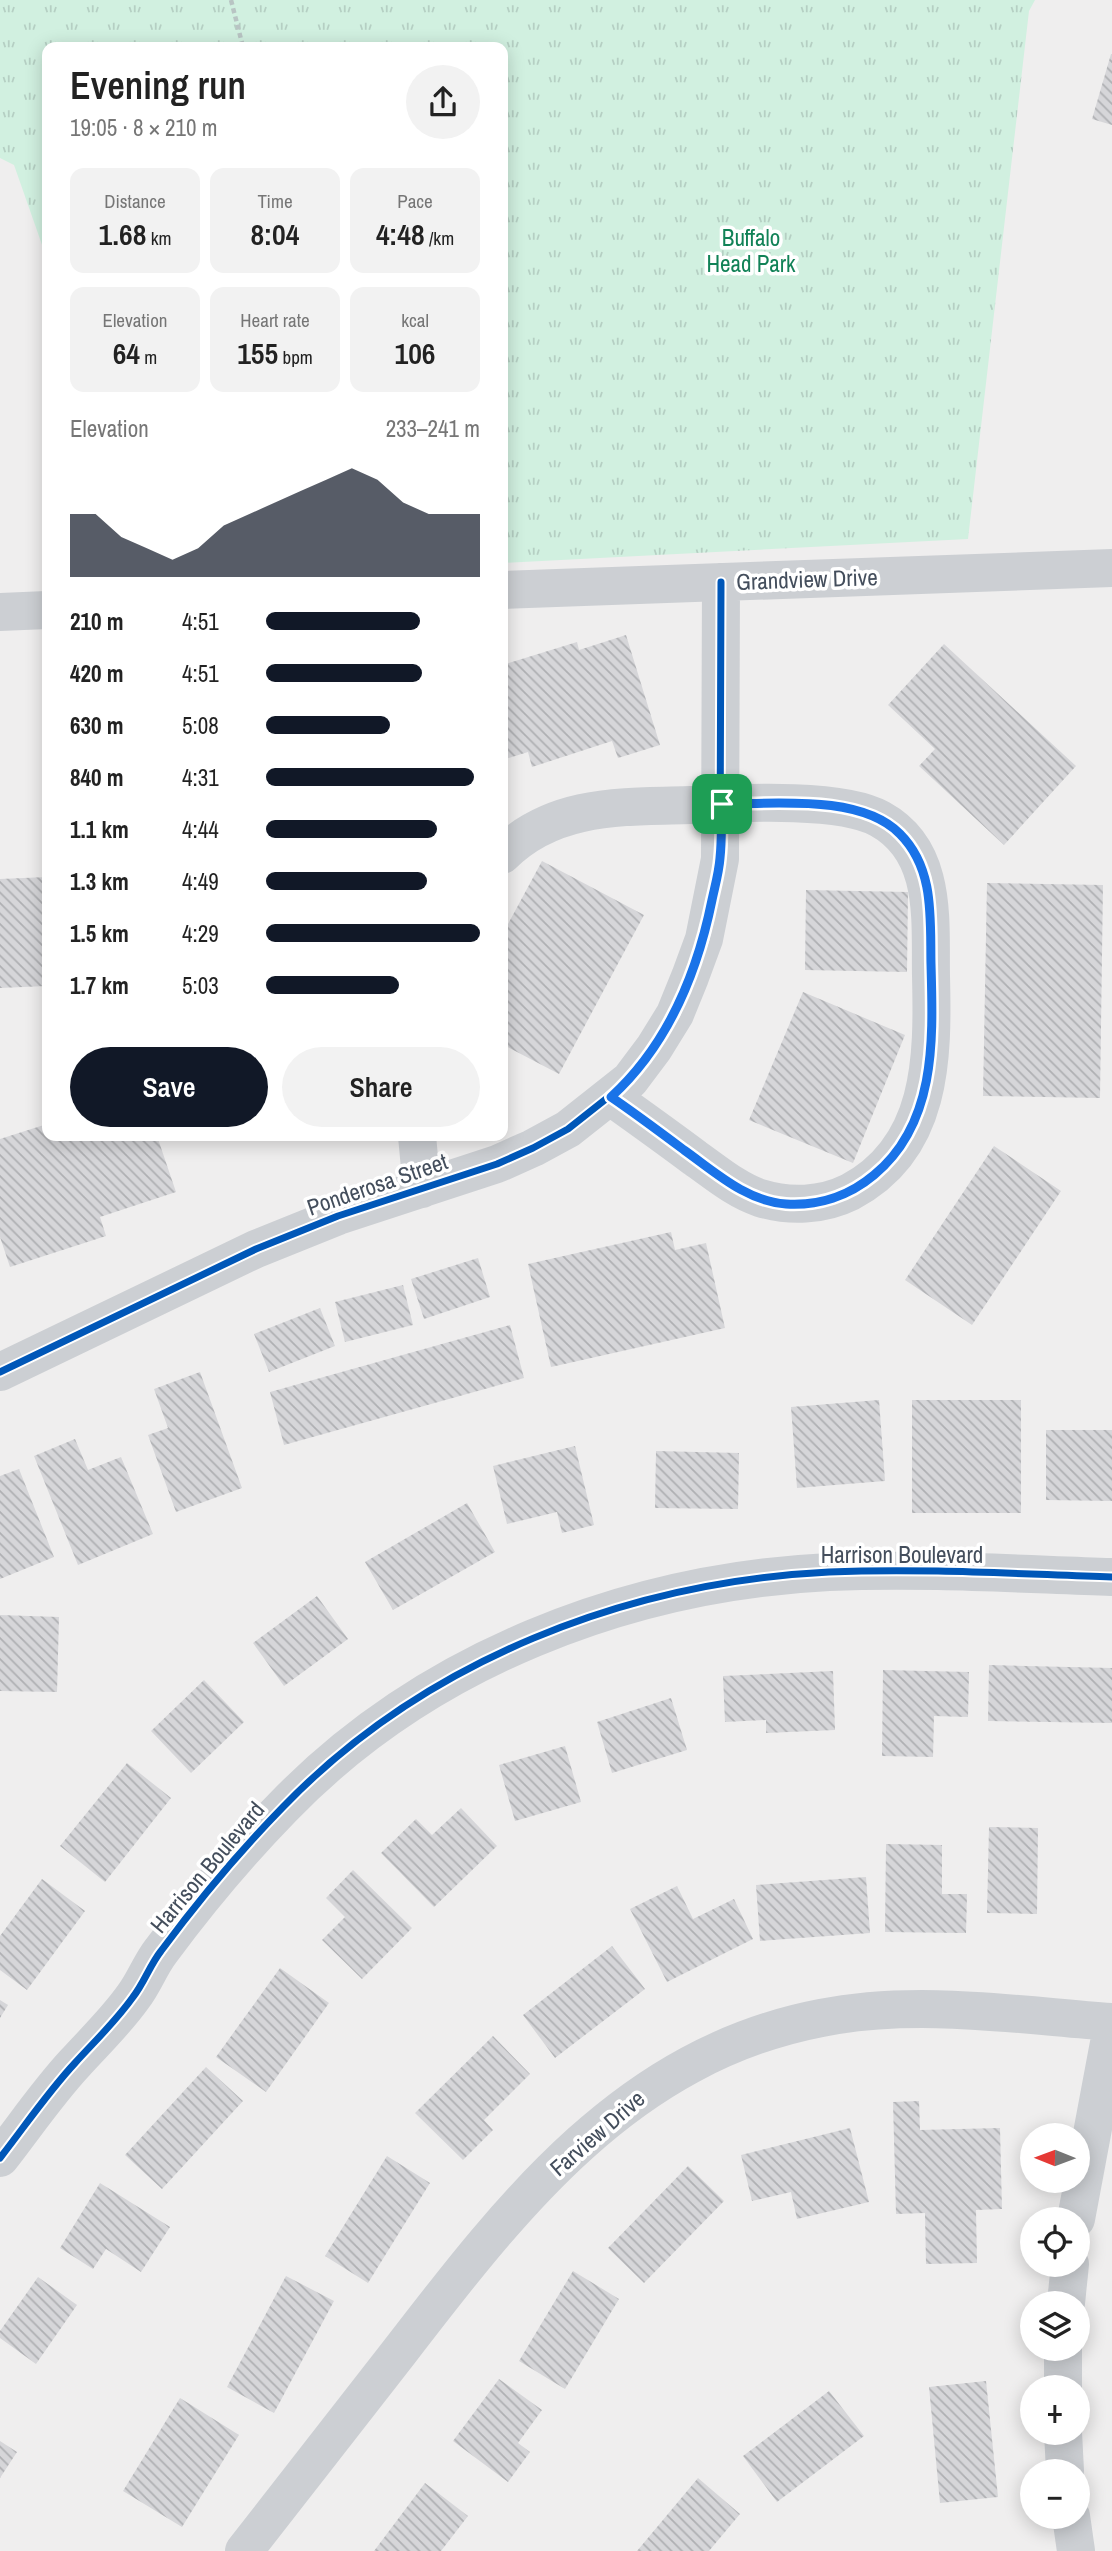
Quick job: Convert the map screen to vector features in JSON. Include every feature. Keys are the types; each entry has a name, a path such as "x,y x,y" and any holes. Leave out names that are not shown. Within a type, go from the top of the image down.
{"street":[{"name":"Grandview Drive","path":"508,590 1112,568"},
{"name":"Ponderosa Street","path":"0,1372 256,1249 338,1216 497,1164 533,1148 568,1129 630,1080 675,1014 704,939 720,859 721,582"},
{"path":"0,612 42,610"},
{"path":"508,850 531,831 581,812 609,808 722,804 806,805 858,810 881,819 900,834 915,853 925,875 930,899 933,1035 925,1090 905,1142 887,1165 864,1184 839,1197 812,1203 784,1204 757,1197 733,1185 611,1097"},
{"name":"Ponderosa Street","path":"417,1141 422,1189"},
{"name":"Harrison Boulevard","path":"0,2158 73,2064 106,2031 135,1995 159,1953 284,1805 356,1741 395,1712 478,1662 563,1625 644,1600 719,1584 827,1572 941,1571 1112,1577"},
{"name":"Farview Drive","path":"244,2551 436,2304 518,2206 575,2148 631,2100 690,2063 765,2032 821,2017 892,2009 931,2009 1112,2022"},
{"path":"1078,2207 1112,2027"},
{"path":"1073,2529 1076,2551"}],"path":[{"path":"231,0 242,42"}],"green space":[{"name":"Buffalo Head Park","path":"0,0 1035,0 1029,11 968,539 508,563 508,42 42,42 42,245 14,165 0,158"}],"building":[{"path":"1112,54 1112,125 1092,119"},
{"path":"626,635 660,745 618,758 612,741 532,767 528,752 508,758 508,663 577,642 579,650"},
{"path":"944,644 1076,766 1004,845 919,766 935,749 888,705"},
{"path":"542,861 644,915 559,1074 508,1047 508,924"},
{"path":"42,877 42,986 0,988 0,879"},
{"path":"987,883 1103,885 1100,1098 983,1096"},
{"path":"806,890 908,892 907,972 805,970"},
{"path":"803,992 905,1035 853,1163 749,1120"},
{"path":"42,1126 42,1141 159,1141 176,1192 100,1217 106,1236 10,1267 0,1237 0,1139"},
{"path":"994,1146 1061,1191 972,1325 905,1280"},
{"path":"671,1232 675,1250 706,1243 725,1328 551,1367 528,1264"},
{"path":"478,1258 490,1297 424,1319 411,1279"},
{"path":"403,1285 413,1325 345,1342 335,1302"},
{"path":"320,1308 335,1346 269,1372 254,1334"},
{"path":"510,1325 524,1378 284,1445 270,1392"},
{"path":"200,1372 242,1488 176,1512 148,1435 168,1428 154,1389"},
{"path":"879,1400 885,1481 797,1488 791,1407"},
{"path":"912,1400 1021,1400 1021,1513 912,1513"},
{"path":"1046,1430 1112,1430 1112,1501 1046,1500"},
{"path":"75,1439 88,1470 121,1457 153,1534 78,1565 34,1456"},
{"path":"575,1446 594,1525 562,1533 557,1512 507,1524 493,1466"},
{"path":"656,1451 739,1453 738,1509 655,1508"},
{"path":"19,1469 54,1557 0,1579 0,1476"},
{"path":"467,1503 495,1552 393,1610 365,1562"},
{"path":"317,1596 348,1639 284,1686 253,1643"},
{"path":"0,1615 59,1617 57,1692 0,1691"},
{"path":"989,1665 1112,1668 1112,1723 988,1721"},
{"path":"883,1670 969,1672 968,1717 934,1716 933,1757 882,1756"},
{"path":"833,1671 835,1730 766,1733 766,1720 725,1722 723,1676"},
{"path":"204,1680 244,1722 191,1773 151,1731"},
{"path":"671,1698 687,1750 612,1773 597,1722"},
{"path":"565,1746 581,1802 515,1821 499,1765"},
{"path":"127,1763 171,1798 105,1882 60,1846"},
{"path":"461,1808 497,1846 434,1907 381,1853 416,1819 432,1835"},
{"path":"989,1827 1038,1828 1037,1914 987,1913"},
{"path":"886,1844 942,1845 942,1894 967,1894 966,1933 885,1932"},
{"path":"353,1870 412,1928 362,1979 322,1940 345,1917 326,1898"},
{"path":"866,1877 870,1933 760,1941 756,1885"},
{"path":"42,1879 85,1911 27,1990 0,1970 0,1936"},
{"path":"677,1886 693,1919 734,1899 753,1939 667,1982 630,1909"},
{"path":"612,1946 645,1989 555,2058 523,2015"},
{"path":"280,1968 329,2003 266,2092 216,2057"},
{"path":"0,2000 8,2005 0,2018"},
{"path":"493,2036 530,2074 484,2120 493,2130 463,2160 415,2113"},
{"path":"206,2067 243,2101 162,2189 125,2155"},
{"path":"919,2101 920,2130 1000,2128 1002,2209 976,2210 977,2263 926,2264 925,2213 896,2214 893,2102"},
{"path":"850,2128 869,2202 797,2219 791,2192 752,2201 741,2155"},
{"path":"387,2156 430,2183 368,2283 325,2256"},
{"path":"688,2166 724,2201 644,2283 608,2248"},
{"path":"100,2183 170,2227 141,2272 106,2249 93,2269 60,2248"},
{"path":"573,2271 619,2299 565,2389 519,2361"},
{"path":"286,2276 334,2301 274,2413 227,2387"},
{"path":"38,2277 77,2305 36,2364 0,2338 0,2331"},
{"path":"499,2379 542,2410 518,2443 530,2452 508,2482 453,2441"},
{"path":"986,2381 998,2497 940,2503 929,2387"},
{"path":"829,2391 864,2436 777,2502 743,2456"},
{"path":"180,2398 239,2435 182,2527 123,2491"},
{"path":"0,2441 17,2452 0,2478"},
{"path":"698,2478 740,2514 709,2551 637,2551"},
{"path":"425,2483 468,2516 441,2551 374,2551"}],"cycle path":[{"path":"0,1372 256,1249 338,1216 497,1164 533,1148 568,1129 630,1080 675,1014 704,939 720,859 721,582"},
{"path":"0,2158 55,2086 126,2006 157,1956 190,1914 235,1859 283,1807 339,1755 400,1710 465,1671 534,1638 605,1612 678,1592 753,1579 829,1572 900,1571 1112,1577"}],"route":[{"path":"722,804 806,805 858,810 881,819 900,834 915,853 925,875 930,899 933,1035 925,1090 905,1142 887,1165 864,1184 839,1197 812,1203 784,1204 757,1197 733,1185 611,1097 630,1080 654,1048 675,1014 690,977 704,939 720,859 722,804"}]}
